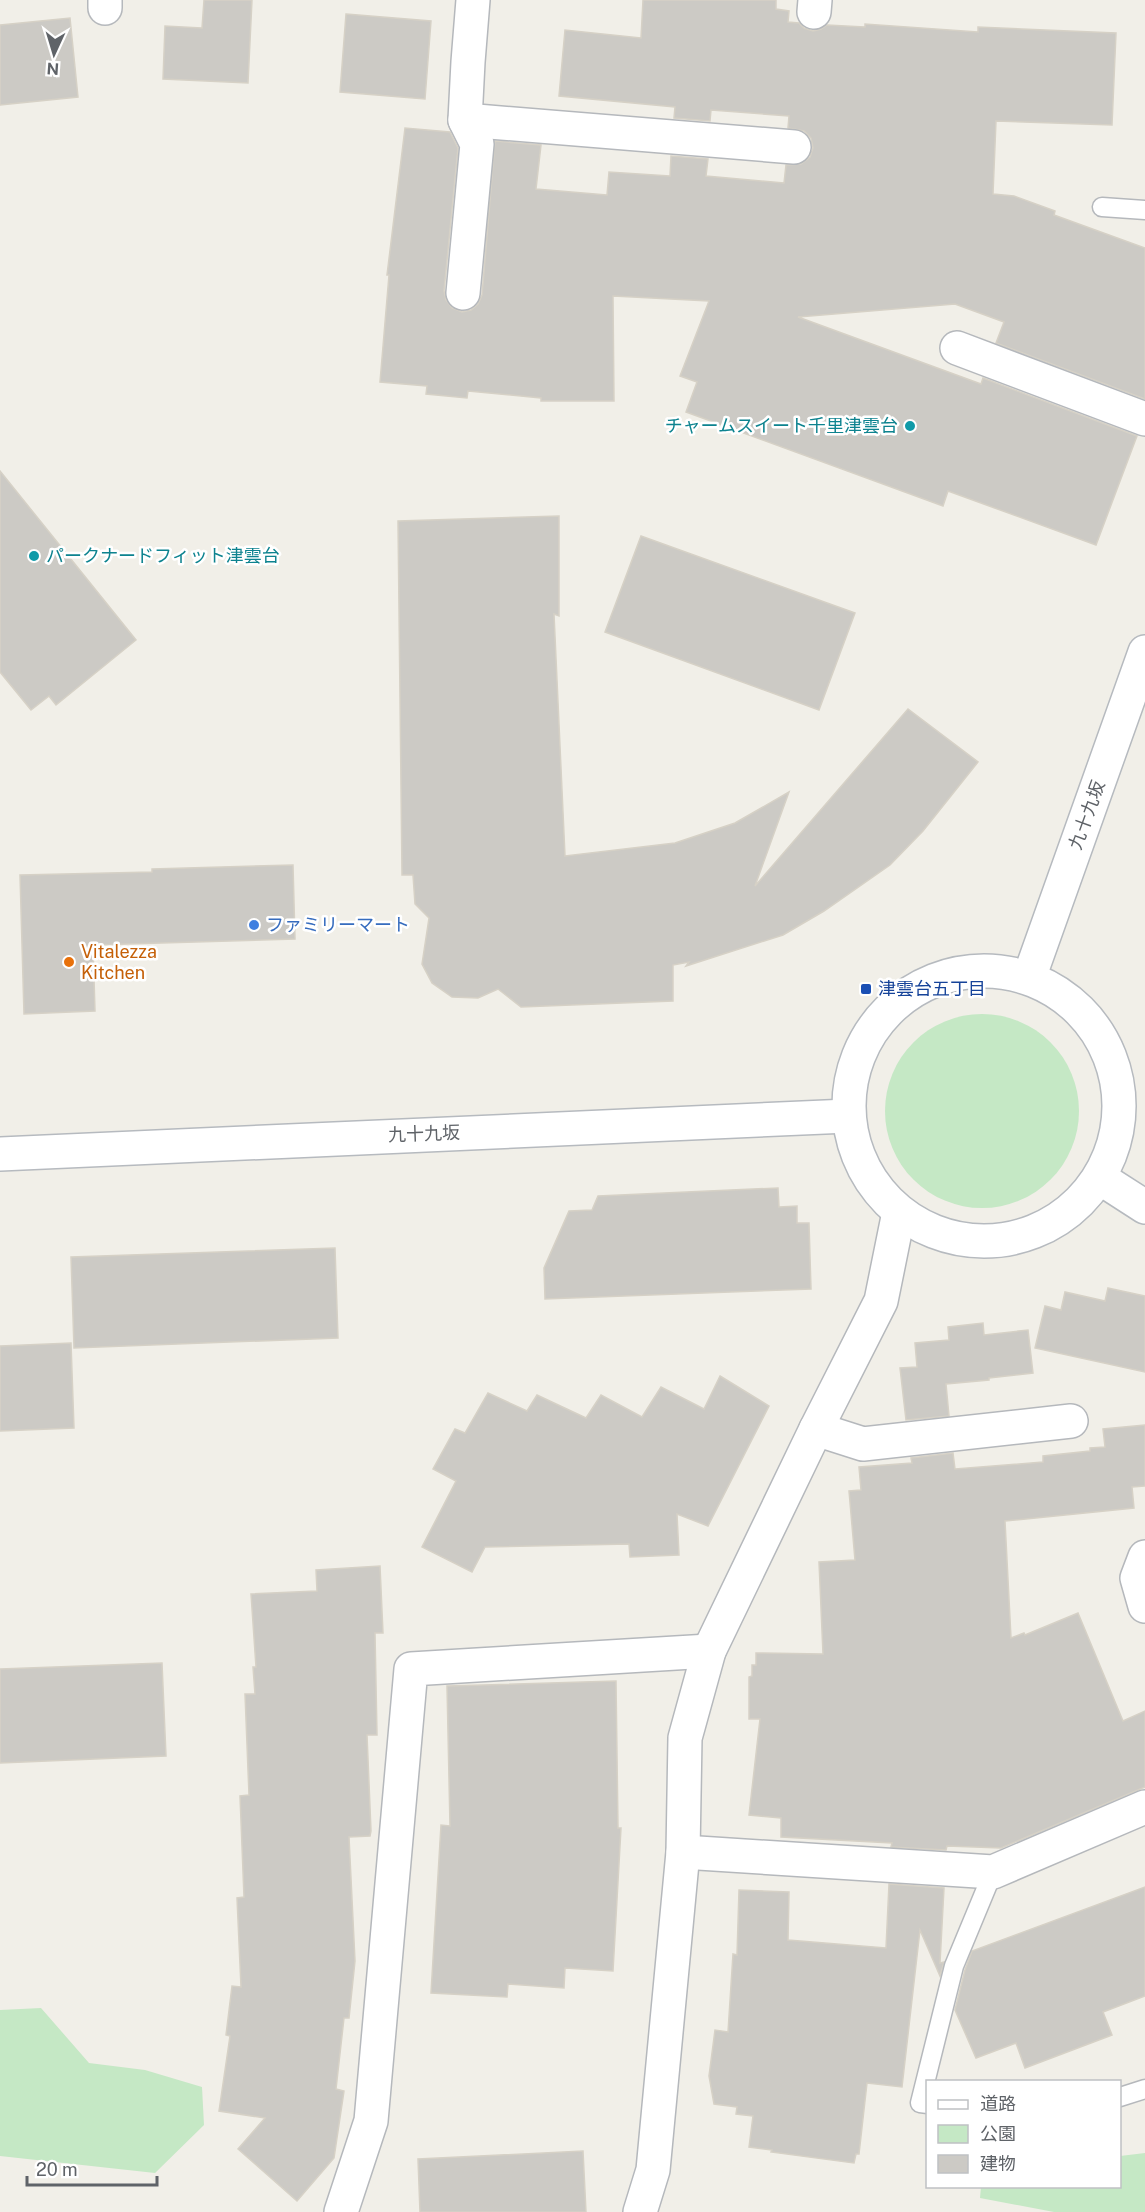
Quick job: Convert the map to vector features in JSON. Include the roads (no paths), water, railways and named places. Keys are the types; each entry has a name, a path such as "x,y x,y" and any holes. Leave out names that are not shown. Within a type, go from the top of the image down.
{"street":[{"path":"463,294 477,144 465,120 474,0"},
{"path":"465,120 794,147"},
{"path":"957,348 1145,419"},
{"name":"九十九坂","path":"1029,978 1145,652"},
{"path":"983,970 1029,978 1062,995 1090,1021 1109,1053 1120,1095 1117,1137 1100,1178 1070,1212 1030,1234 984,1241 939,1234 899,1212 873,1185 856,1152 848,1116 852,1072 869,1033 897,1001 938,978 983,970"},
{"name":"九十九坂","path":"0,1154 848,1116"},
{"path":"1100,1178 1145,1207"},
{"path":"640,2212 653,2170 683,1852 685,1738 709,1651 816,1429 881,1301 899,1212"},
{"path":"816,1429 863,1443 1071,1421"},
{"path":"1145,1557 1137,1578 1145,1606"},
{"path":"341,2212 372,2121 411,1669 709,1651"},
{"path":"683,1852 993,1872 1145,1807"}],"lane":[{"path":"1102,207 1145,210"},
{"path":"926,2104 920,2103 954,1966 993,1872"},
{"path":"1121,2096 1145,2089"}],"place":[{"name":"チャームスイート千里津雲台","path":"910,426"},
{"name":"パークナードフィット津雲台","path":"34,556"},
{"name":"ファミリーマート","path":"254,925"},
{"name":"Vitalezza Kitchen","path":"69,962"},
{"name":"津雲台五丁目","path":"866,989"}]}
